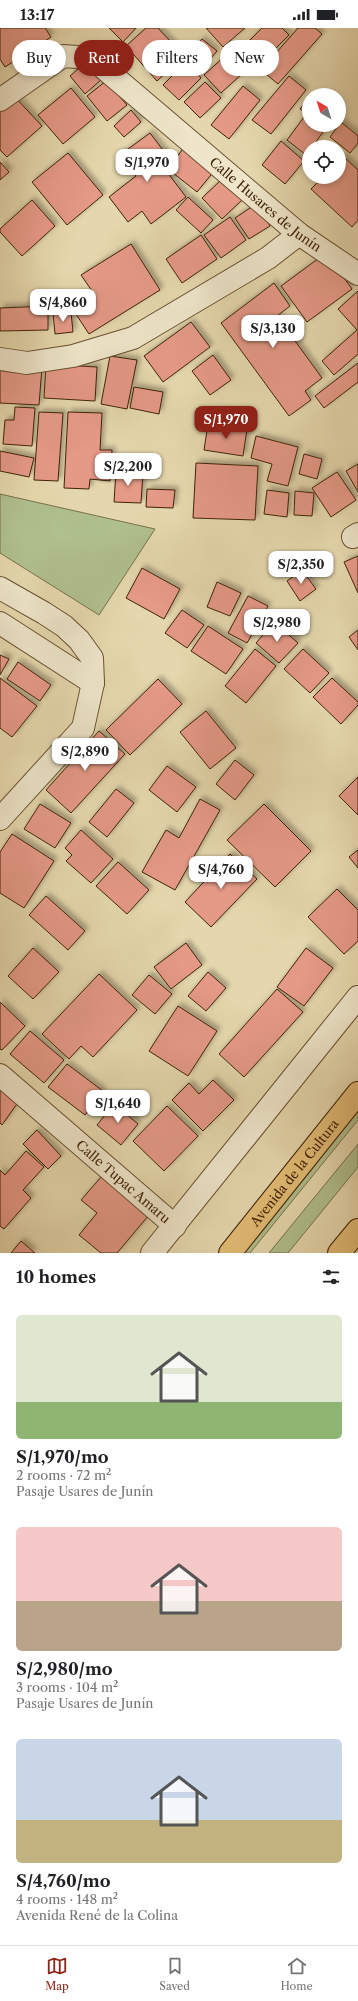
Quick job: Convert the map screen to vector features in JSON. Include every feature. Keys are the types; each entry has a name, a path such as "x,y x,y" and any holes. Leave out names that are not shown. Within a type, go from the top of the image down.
{"highway":[{"name":"Avenida de la Cultura","path":"230,1253 358,1093"},
{"path":"339,1253 358,1230"}],"street":[{"name":"Calle Husares de Junín","path":"0,100 63,56 92,58 299,234 358,274"},
{"path":"0,359 27,363 35,362 73,356 133,338 268,258 299,234"},
{"path":"0,588 64,626 87,650 92,658 93,683 83,728 0,819"},
{"path":"0,623 93,683"},
{"path":"152,1253 358,997"},
{"name":"Calle Tupac Amaru","path":"0,1075 175,1226"}],"green space":[{"path":"0,494 155,529 99,615 0,553"},
{"path":"358,1095 358,1120 250,1253 231,1253"},
{"path":"358,1144 358,1167 288,1253 269,1253"}],"building":[{"path":"0,28 45,28 51,37 46,40 12,40 12,62 5,67 0,59"},
{"path":"109,28 136,28 125,40 121,40"},
{"path":"146,28 158,28 169,40 142,40 142,64 134,55 134,40 133,40"},
{"path":"206,28 245,28 231,40 220,40 220,44"},
{"path":"262,28 282,28 289,35 279,45 279,40 250,40"},
{"path":"298,28 315,28 322,34 278,84 268,76 279,76 279,50"},
{"path":"212,47 217,51 212,57"},
{"path":"220,60 220,76 240,76 221,93 205,76 212,76 212,68"},
{"path":"74,72 74,76 100,76 102,79 85,94 70,76"},
{"path":"153,76 162,76 157,81"},
{"path":"172,76 199,76 201,78 179,100 163,85"},
{"path":"289,76 304,88 302,88 302,95 271,134 252,120"},
{"path":"106,81 127,105 107,121 87,96"},
{"path":"205,82 221,98 200,118 184,102"},
{"path":"243,86 260,100 229,139 211,125"},
{"path":"71,88 95,117 63,144 38,115"},
{"path":"13,95 42,126 7,157 0,150 0,107"},
{"path":"131,110 141,122 124,137 114,126"},
{"path":"302,120 302,132 323,132 317,140 302,140 302,152 287,140"},
{"path":"346,126 358,136 358,143 350,153 346,150 346,140 334,140 330,137 334,132 346,132"},
{"path":"150,133 169,158 161,164 186,197 151,224 142,211 128,222 109,197 136,176 120,155"},
{"path":"281,141 302,159 302,163 285,184 262,165"},
{"path":"185,146 215,170 197,192 168,169"},
{"path":"68,153 103,195 67,225 32,182"},
{"path":"346,159 358,170 358,220 352,227 311,189 316,184 346,184"},
{"path":"0,162 9,172 0,180"},
{"path":"222,179 242,200 222,219 202,198"},
{"path":"188,197 213,220 201,233 176,210"},
{"path":"32,200 55,226 22,256 0,232 0,229"},
{"path":"256,204 270,226 249,239 235,218"},
{"path":"230,217 246,240 221,258 204,235"},
{"path":"201,235 217,259 182,283 166,259"},
{"path":"131,244 160,290 89,334 70,305 92,291 81,275"},
{"path":"326,253 352,289 307,322 281,286"},
{"path":"274,283 290,306 277,316 322,378 305,391 311,400 289,416 221,323"},
{"path":"358,291 358,354 334,375 322,361 357,330 338,309"},
{"path":"48,306 48,330 0,331 0,308"},
{"path":"71,312 73,332 55,334 53,313"},
{"path":"191,322 210,347 163,382 144,356"},
{"path":"213,355 231,380 210,395 192,371"},
{"path":"110,356 137,360 127,409 101,404"},
{"path":"358,363 358,382 324,408 315,396"},
{"path":"0,364 42,367 39,405 0,403"},
{"path":"46,364 97,367 95,401 44,398"},
{"path":"134,387 163,392 159,414 130,408"},
{"path":"15,407 35,408 32,446 3,444 5,420 14,420"},
{"path":"39,412 63,413 58,481 34,480"},
{"path":"68,412 102,413 100,450 112,450 110,481 90,479 89,489 64,488"},
{"path":"208,424 247,429 243,456 204,450"},
{"path":"256,436 298,447 288,486 267,481 272,464 251,458"},
{"path":"0,451 34,458 29,477 0,471"},
{"path":"304,454 322,459 317,479 299,474"},
{"path":"196,463 258,466 255,520 193,518"},
{"path":"358,464 358,492 346,471"},
{"path":"116,471 143,472 141,503 114,502"},
{"path":"337,472 356,500 331,517 312,488"},
{"path":"147,489 175,490 173,508 146,507"},
{"path":"267,490 289,493 287,517 264,514"},
{"path":"295,491 314,493 312,516 294,515"},
{"path":"358,556 358,593 344,562"},
{"path":"142,568 180,589 164,619 126,598"},
{"path":"302,570 316,589 300,601 287,581"},
{"path":"217,582 241,593 230,616 207,607"},
{"path":"248,596 268,606 247,643 228,633"},
{"path":"182,610 204,625 187,648 165,633"},
{"path":"274,622 298,643 279,663 256,643"},
{"path":"208,626 243,649 226,674 191,651"},
{"path":"358,630 358,650 349,637"},
{"path":"255,649 276,666 246,703 225,686"},
{"path":"303,649 329,673 310,693 284,669"},
{"path":"0,655 9,659 0,675"},
{"path":"18,662 51,685 40,701 7,679"},
{"path":"0,678 37,706 12,737 0,728"},
{"path":"332,678 358,702 358,705 341,724 313,697"},
{"path":"158,679 182,704 130,755 106,730"},
{"path":"206,711 236,748 210,769 180,732"},
{"path":"99,731 125,754 71,813 46,790"},
{"path":"235,760 254,775 235,800 216,784"},
{"path":"167,766 196,787 177,812 149,790"},
{"path":"358,777 358,815 339,796"},
{"path":"116,789 134,803 107,837 89,822"},
{"path":"200,799 220,810 175,890 142,872 166,830 179,838"},
{"path":"40,804 71,823 55,848 24,829"},
{"path":"264,804 311,851 275,887 227,840"},
{"path":"81,830 113,859 91,883 66,861 72,855 65,848"},
{"path":"12,834 54,861 24,908 0,893 0,852"},
{"path":"358,850 358,868 349,857"},
{"path":"230,854 257,879 211,927 185,902"},
{"path":"118,862 149,890 127,914 96,886"},
{"path":"337,889 358,910 358,941 344,954 308,917"},
{"path":"46,896 85,931 68,950 29,915"},
{"path":"186,943 202,965 171,989 154,967"},
{"path":"33,948 59,972 33,999 8,976"},
{"path":"306,948 333,968 304,1006 277,987"},
{"path":"208,972 226,988 206,1011 188,996"},
{"path":"99,974 137,1010 93,1057 81,1046 69,1059 42,1034"},
{"path":"149,975 172,994 155,1014 132,995"},
{"path":"277,989 303,1012 244,1077 219,1054"},
{"path":"0,1002 25,1026 2,1050 0,1049"},
{"path":"178,1006 217,1031 188,1076 149,1051"},
{"path":"30,1031 64,1060 44,1083 10,1054"},
{"path":"67,1064 103,1091 85,1115 48,1087"},
{"path":"213,1080 234,1100 203,1131 172,1100 189,1083 199,1094"},
{"path":"0,1087 19,1101 2,1125 0,1123"},
{"path":"114,1104 138,1124 121,1145 97,1125"},
{"path":"167,1106 198,1136 164,1171 133,1141"},
{"path":"37,1130 61,1156 48,1169 23,1144"},
{"path":"26,1151 44,1167 23,1190 31,1198 4,1229 0,1226 0,1170 5,1175"},
{"path":"102,1176 149,1215 117,1253 101,1253 79,1235 97,1213 81,1200"},
{"path":"21,1241 35,1253 11,1253"}]}
